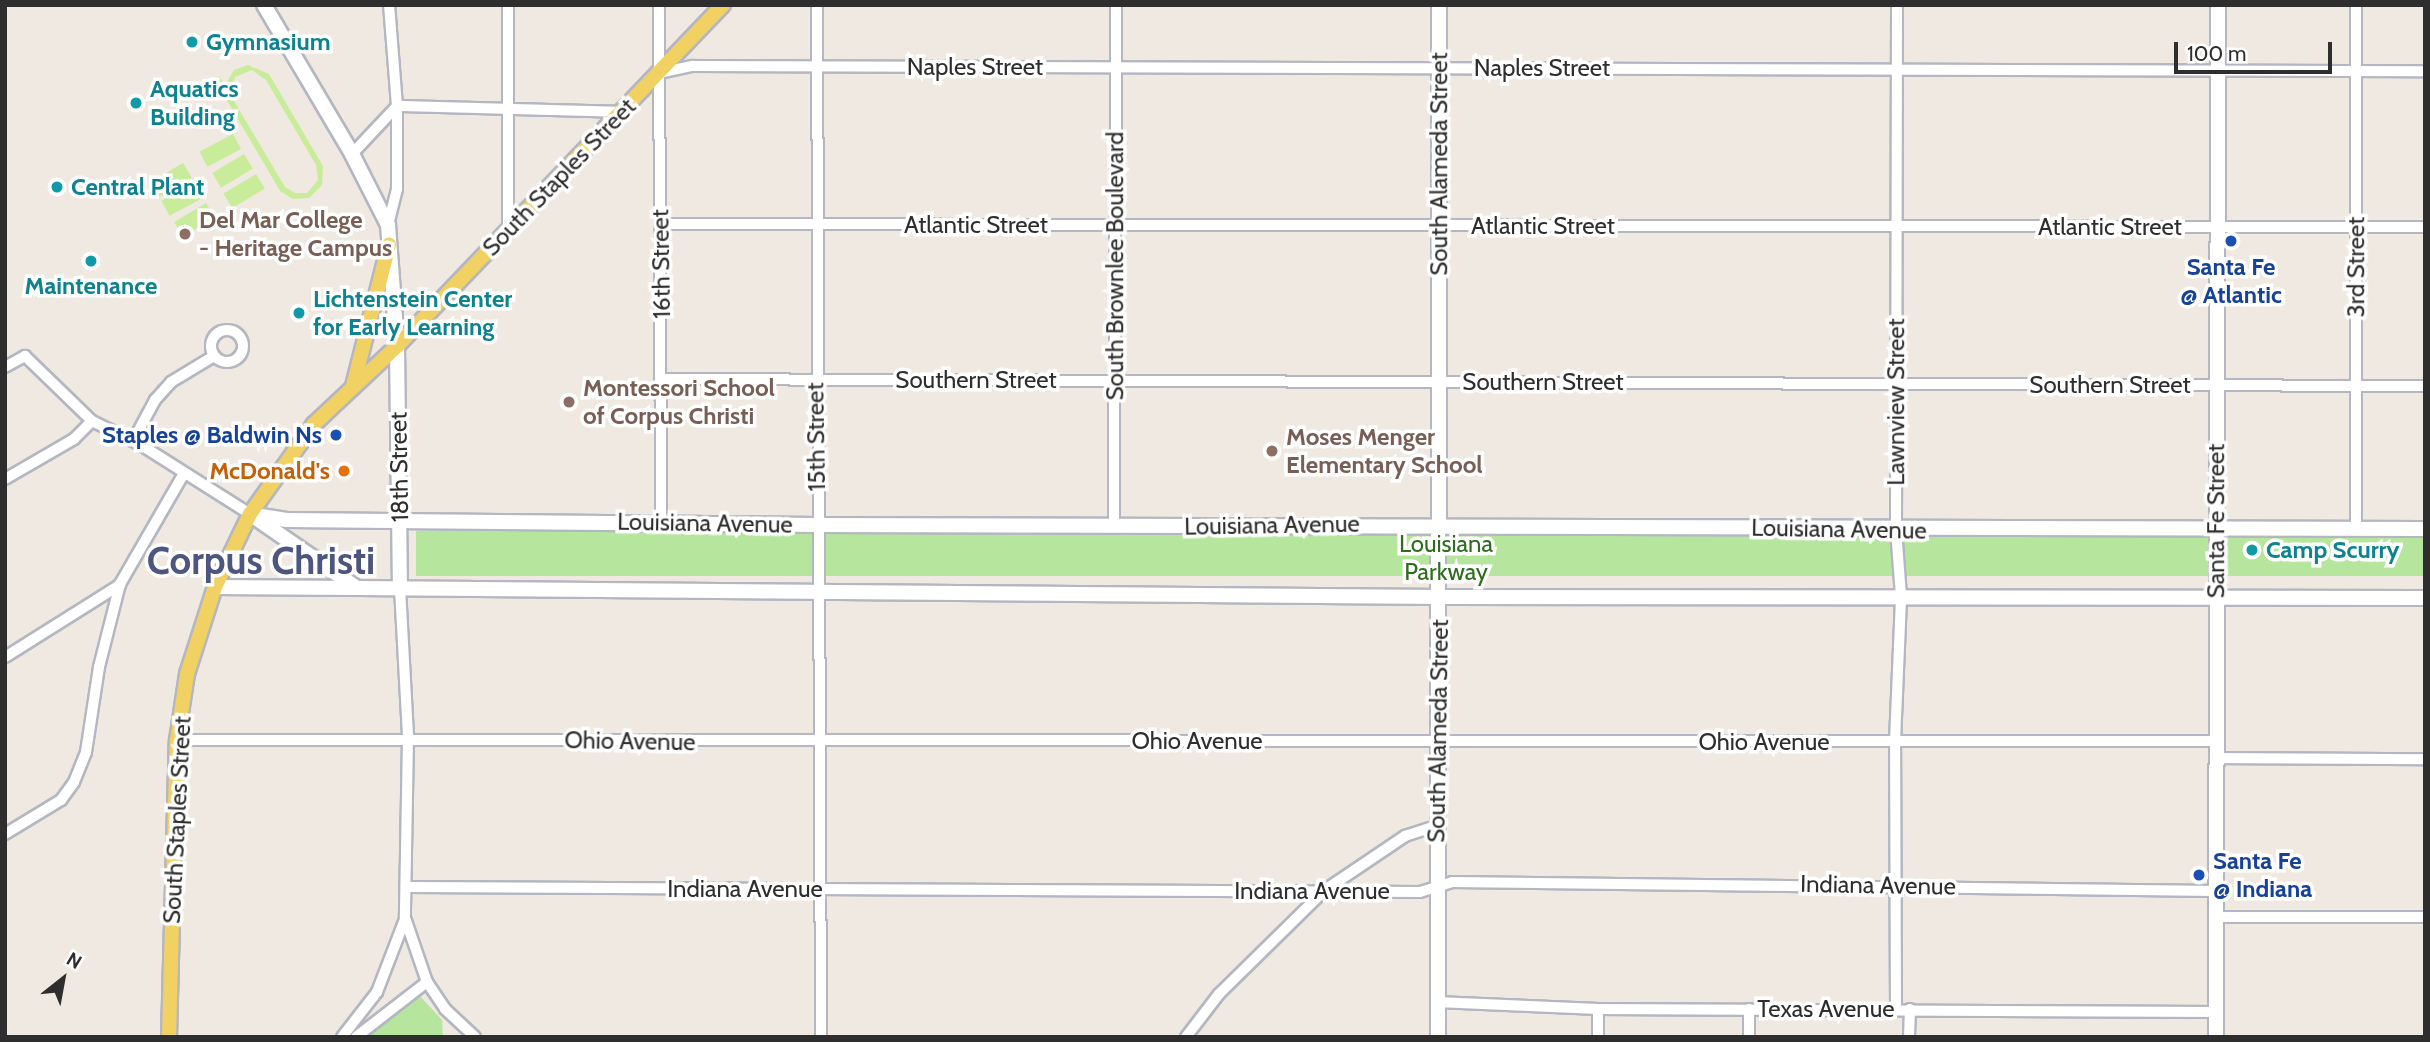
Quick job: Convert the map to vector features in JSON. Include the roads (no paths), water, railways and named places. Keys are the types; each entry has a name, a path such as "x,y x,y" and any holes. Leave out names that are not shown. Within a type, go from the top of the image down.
{"main road":[{"path":"264,5 352,154 388,225"},
{"name":"South Staples Street","path":"169,1037 177,740 187,674 215,587 250,514 314,424 397,346 723,5"},
{"name":"South Alameda Street","path":"1438,1037 1436,740 1441,597 1438,382 1439,5"},
{"name":"Santa Fe Street","path":"2216,1037 2218,5"},
{"name":"18th Street","path":"388,225 397,346 400,589"},
{"path":"353,387 389,245"},
{"path":"250,514 357,588"},
{"name":"Louisiana Avenue","path":"250,514 287,520 817,525 1114,527 1439,524 1896,530 2425,529"},
{"path":"215,587 1441,597 2425,598"}],"street":[{"path":"388,225 397,189 397,106 389,5"},
{"path":"508,5 508,228"},
{"name":"16th Street","path":"659,5 661,522"},
{"name":"15th Street","path":"817,5 814,66 815,380 817,525 821,590 821,1037"},
{"name":"South Brownlee Boulevard","path":"1114,527 1113,225 1116,5"},
{"name":"Lawnview Street","path":"1896,1009 1895,742 1901,596 1896,530 1897,5"},
{"name":"3rd Street","path":"2356,5 2356,529"},
{"name":"Naples Street","path":"659,74 693,66 2425,71"},
{"path":"352,154 397,106 622,112"},
{"name":"Atlantic Street","path":"660,224 2425,227"},
{"path":"133,441 155,400 172,382 214,355"},
{"path":"5,367 25,356 92,421 133,441 183,475 250,514"},
{"name":"Southern Street","path":"662,379 2425,386"},
{"path":"5,479 74,439 92,421"},
{"path":"5,834 61,800 74,782 86,752 99,667 120,584 183,475"},
{"path":"5,657 120,584"},
{"path":"342,1037 377,992 405,918 408,887 408,737 400,589"},
{"name":"Ohio Avenue","path":"177,740 408,737 822,743 1436,740 2217,741"},
{"path":"2215,758 2425,759"},
{"path":"1186,1037 1219,994 1325,890 1405,836 1436,827"},
{"name":"Indiana Avenue","path":"408,887 1420,892 1452,882 1896,885 2216,891"},
{"path":"2216,917 2425,916"},
{"path":"405,918 426,982 445,1009 475,1037"},
{"path":"356,1037 426,982"},
{"name":"Texas Avenue","path":"1437,1002 1598,1009 2216,1012"},
{"path":"1598,1009 1598,1037"},
{"path":"1749,1009 1749,1037"},
{"path":"1909,1037 1910,1009"}],"place":[{"name":"Gymnasium","path":"192,42"},
{"name":"Aquatics Building","path":"136,103"},
{"name":"Central Plant","path":"57,187"},
{"name":"Del Mar College - Heritage Campus","path":"185,234"},
{"name":"Santa Fe @ Atlantic","path":"2231,241"},
{"name":"Maintenance","path":"91,261"},
{"name":"Lichtenstein Center for Early Learning","path":"299,313"},
{"name":"Montessori School of Corpus Christi","path":"569,402"},
{"name":"Staples @ Baldwin Ns","path":"336,435"},
{"name":"Moses Menger Elementary School","path":"1272,451"},
{"name":"McDonald's","path":"344,471"},
{"name":"Camp Scurry","path":"2252,550"},
{"name":"Santa Fe @ Indiana","path":"2199,875"}],"district":[{"name":"Corpus Christi","path":"261,561"}],"park label":[{"name":"Louisiana Parkway","path":"1446,558"}]}
